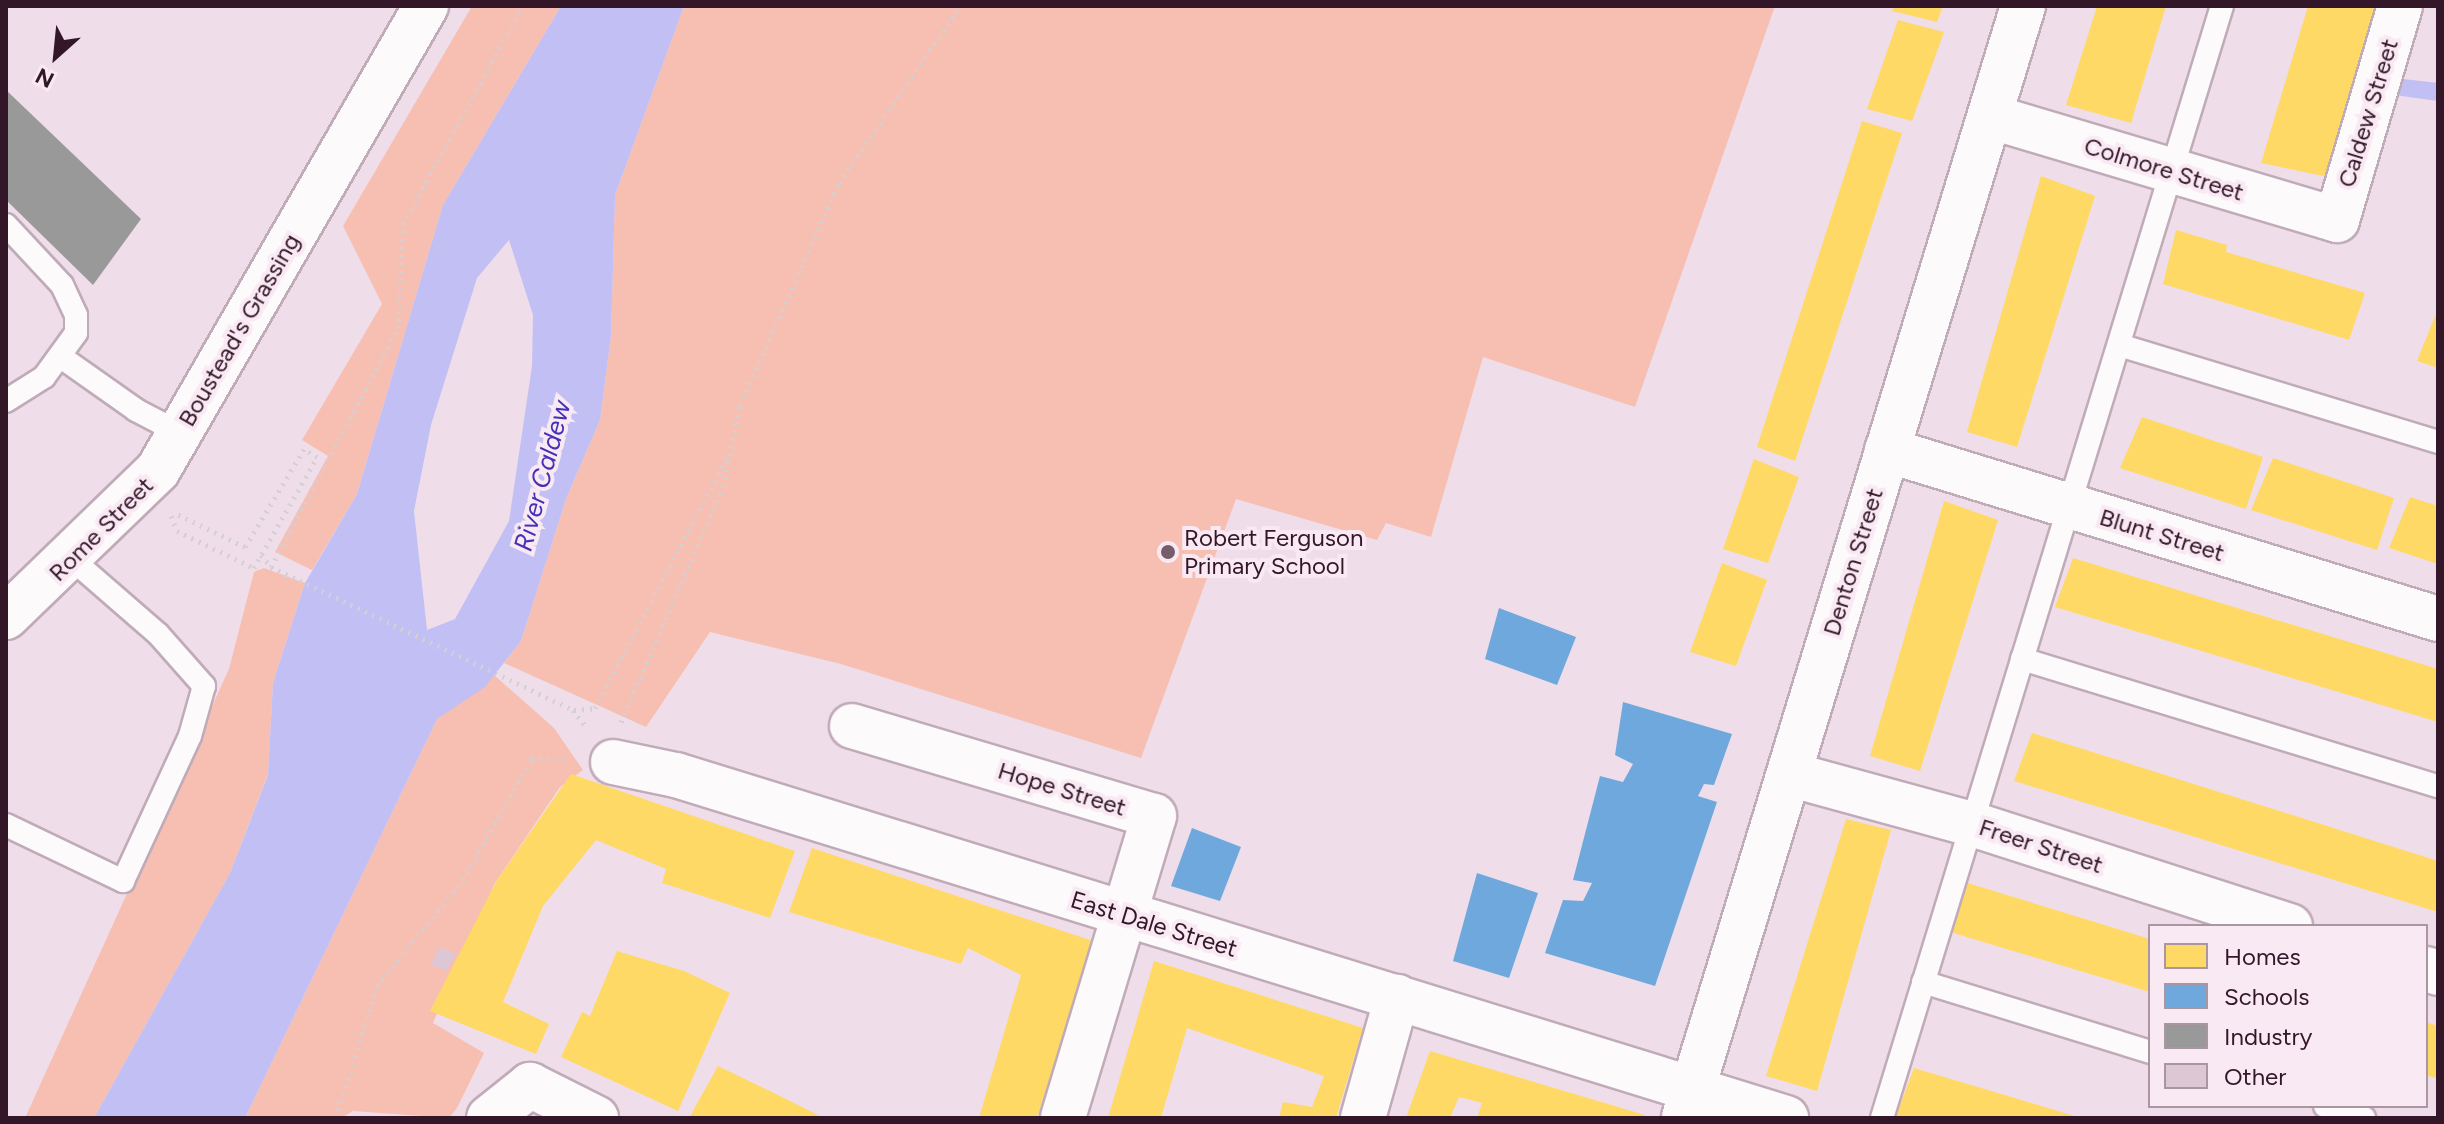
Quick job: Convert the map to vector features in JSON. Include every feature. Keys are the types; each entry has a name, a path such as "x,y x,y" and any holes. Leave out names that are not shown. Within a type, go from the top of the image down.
{"street":[{"name":"Boustead's Grassing","path":"6,617 163,490 180,433 426,6"},
{"name":"Denton Street","path":"1689,1104 1887,450 1992,117 2023,6"},
{"name":"Caldew Street","path":"2337,220 2400,6"},
{"name":"Colmore Street","path":"1992,117 2337,220"},
{"name":"Blunt Street","path":"1887,450 2438,619"},
{"name":"Rome Street","path":"6,617 163,490"},
{"name":"Hope Street","path":"852,726 1154,816 1063,1118"},
{"name":"East Dale Street","path":"613,762 676,775 1397,997 1689,1104 1786,1118"},
{"name":"Freer Street","path":"1789,774 1972,824 2284,924"},
{"path":"1363,1118 1397,997"},
{"path":"489,1118 530,1085 596,1118"}],"lane":[{"path":"1882,1118 2222,6"},
{"path":"6,225 62,285 76,315 76,333 61,357 44,377 6,401"},
{"path":"2119,345 2438,442"},
{"path":"61,357 136,410 180,433"},
{"path":"6,825 123,881 190,736 204,686 158,634 74,561"},
{"path":"2022,659 2438,786"},
{"path":"1923,982 2148,1051"},
{"path":"2332,1108 2364,1118"}],"path":[{"path":"271,567 398,328 403,224 523,6"},
{"path":"336,1118 377,986 463,880 532,758 613,762 621,717 723,487 740,406 839,183 960,6"},
{"path":"304,449 317,457 254,568 177,531 163,490 245,547 304,449"},
{"path":"261,555 271,567 573,710 595,708 731,450"}],"shaded area":[{"path":"472,6 561,6 443,205 357,494 312,570 275,552 328,456 302,440 382,304 343,226"},
{"name":"Robert Ferguson Primary School","path":"684,6 1775,6 1635,407 1483,357 1431,537 1386,523 1377,540 1236,499 1141,758 841,664 710,632 646,727 504,663 521,641 566,499 600,420 611,336 615,195"},
{"path":"264,568 305,583 273,683 268,774 230,873 94,1118 25,1118 229,669 254,572"},
{"path":"494,675 554,728 583,770 560,787 495,883 433,1023 484,1053 457,1108 449,1118 353,1111 341,1118 245,1118 437,719"}],"water":[{"name":"River Caldew","path":"561,6 684,6 615,195 611,336 600,420 566,499 521,641 485,687 437,719 245,1118 94,1118 230,873 268,775 273,683 305,583 357,494 443,205","holes":["509,240 533,315 532,366 509,521 455,619 427,630 414,511 431,425 477,278"]},
{"path":"2394,84 2438,89 2438,101 2394,95"}],"building: Homes":[{"path":"1894,6 1943,6 1937,22 1892,11"},
{"path":"2097,6 2166,6 2131,123 2066,105"},
{"path":"2308,6 2375,6 2328,177 2261,163"},
{"path":"1898,20 1944,32 1912,121 1867,109"},
{"path":"1862,121 1902,133 1795,461 1757,447"},
{"path":"2041,176 2095,196 2017,447 1967,432"},
{"path":"2176,230 2227,245 2226,252 2365,293 2349,340 2163,284"},
{"path":"2435,316 2438,317 2438,368 2417,361"},
{"path":"2142,417 2263,457 2246,509 2120,468"},
{"path":"2273,458 2394,498 2377,550 2251,510"},
{"path":"1754,459 1799,477 1768,563 1723,549"},
{"path":"2410,497 2438,506 2438,564 2389,548"},
{"path":"1944,501 1998,520 1920,771 1870,756"},
{"path":"2073,558 2438,669 2438,722 2055,607"},
{"path":"1722,563 1767,580 1736,666 1690,652"},
{"path":"2032,733 2438,861 2438,912 2014,781"},
{"path":"571,774 795,851 770,918 662,883 666,869 596,840 543,906 503,1002 549,1024 536,1054 430,1011 497,880"},
{"path":"1846,819 1891,830 1817,1091 1766,1076"},
{"path":"812,848 1093,941 1037,1118 979,1118 1021,975 968,948 961,964 789,912"},
{"path":"1968,883 2148,938 2148,991 1950,932"},
{"path":"617,951 684,971 730,993 678,1111 561,1057 582,1012 590,1016"},
{"path":"1154,961 1363,1028 1336,1118 1279,1118 1283,1102 1312,1107 1324,1076 1187,1028 1161,1118 1108,1118"},
{"path":"2428,1023 2438,1026 2438,1079 2428,1076"},
{"path":"1430,1051 1645,1115 1644,1118 1477,1118 1482,1103 1459,1097 1450,1118 1406,1118"},
{"path":"718,1066 788,1100 824,1118 689,1118"},
{"path":"1914,1068 2078,1117 2078,1118 1896,1116"}],"building: Schools":[{"path":"1499,608 1576,637 1557,685 1485,659"},
{"path":"1623,702 1732,734 1714,785 1704,784 1698,796 1717,802 1655,986 1545,953 1563,900 1583,901 1592,883 1573,880 1600,776 1623,782 1633,764 1615,755"},
{"path":"1192,828 1241,847 1220,901 1171,886"},
{"path":"1477,873 1538,893 1509,978 1453,961"}],"building: Industry":[{"path":"6,90 141,219 93,285 6,200"}],"building: Other":[{"path":"439,947 456,954 446,971 431,964"}],"waterway":[{"path":"2394,84 2438,89"}],"place":[{"name":"Robert Ferguson Primary School","path":"1168,552"}]}
